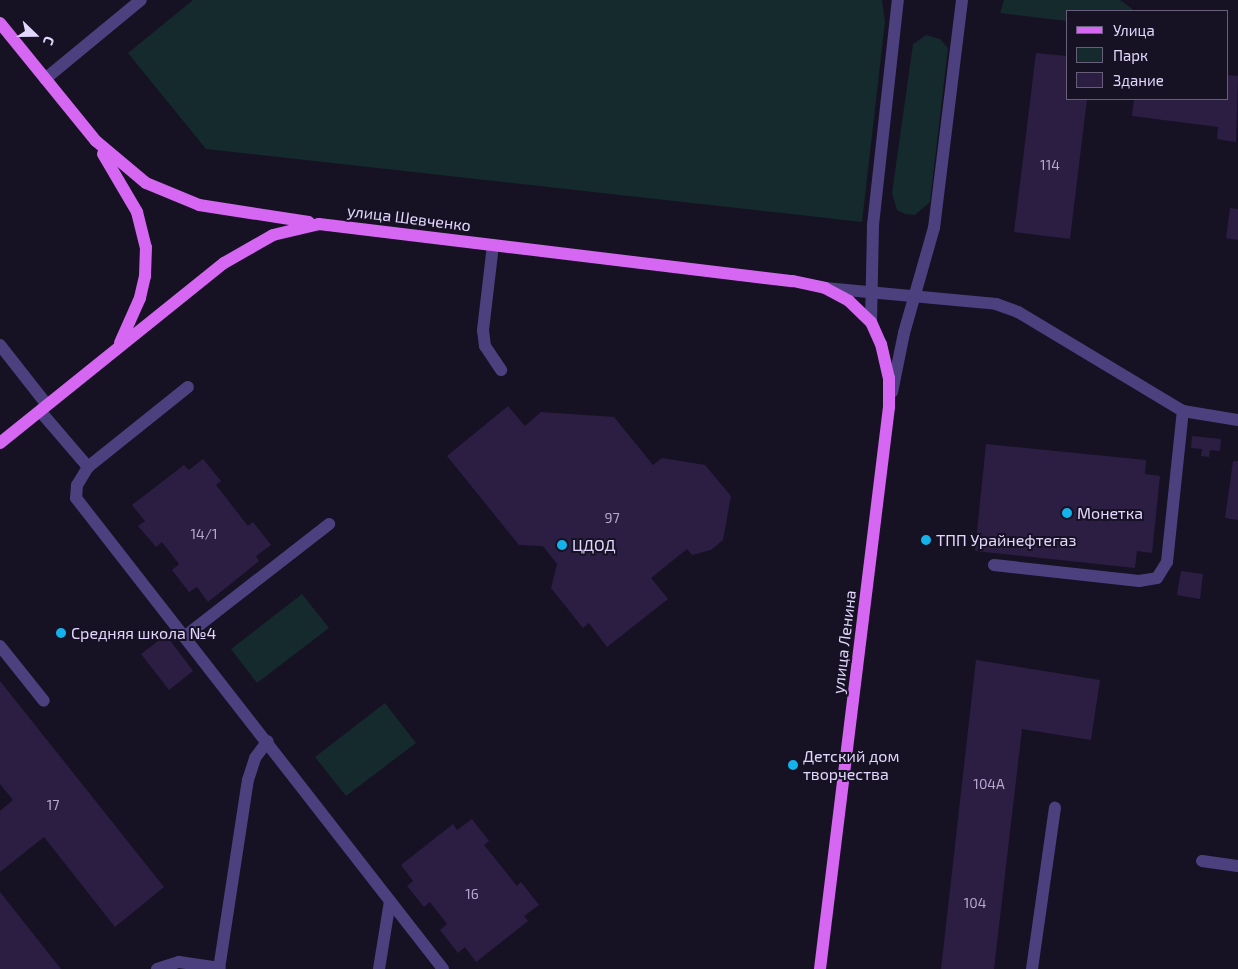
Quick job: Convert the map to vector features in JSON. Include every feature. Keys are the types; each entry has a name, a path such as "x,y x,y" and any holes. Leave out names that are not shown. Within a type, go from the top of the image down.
{"main road":[{"path":"0,23 96,141 136,212 146,247 140,298 116,350"},
{"path":"96,141 146,184 183,201 319,224"},
{"name":"улица Шевченко","path":"0,443 253,244 291,229 319,224 793,281 826,288 849,300 871,322"},
{"name":"улица Ленина","path":"820,969 889,407 889,378 882,344 871,322"}],"street":[{"path":"46,79 141,0"},
{"path":"871,322 872,225 898,0"},
{"path":"889,407 914,296 934,228 962,0"},
{"path":"493,245 483,330 485,346 501,370"},
{"path":"826,288 996,304 1018,312 1183,412 1238,420"},
{"path":"0,346 88,467"},
{"path":"188,386 88,467 77,485 76,498 268,741 443,969"},
{"path":"994,565 1139,581 1157,578 1167,562 1183,412"},
{"path":"184,637 329,524"},
{"path":"0,646 44,701"},
{"path":"157,969 179,962 220,968 248,780 256,758 268,741"},
{"path":"1032,969 1055,808"},
{"path":"1202,861 1238,866"},
{"path":"379,969 390,901"}],"green space":[{"path":"193,0 882,0 885,22 862,222 206,149 128,53"},
{"path":"1004,0 1120,0 1134,10 1066,10 1066,21 1000,13"},
{"path":"926,35 940,39 948,48 930,202 915,215 905,214 897,210 892,193 913,44"},
{"path":"302,594 329,628 257,683 231,649"},
{"path":"385,703 416,743 346,796 315,757"}],"building":[{"path":"1036,53 1066,56 1066,100 1087,100 1070,239 1014,232"},
{"path":"1228,75 1238,76 1236,142 1217,139 1218,127 1132,116 1134,100 1228,100"},
{"path":"1230,208 1238,209 1238,240 1226,238"},
{"path":"508,406 525,426 541,412 614,417 653,465 662,458 705,465 731,496 723,540 711,550 692,555 687,549 651,578 668,599 607,647 589,623 583,628 551,588 557,564 543,546 519,545 447,456"},
{"path":"1192,436 1221,439 1220,451 1210,450 1209,457 1201,456 1202,449 1191,448"},
{"name":"Монетка","path":"986,444 1146,460 1145,474 1160,476 1152,553 1137,551 1135,568 975,551"},
{"path":"203,459 221,481 216,485 248,526 253,522 271,545 256,556 259,561 208,602 197,587 189,592 172,570 179,564 162,542 156,547 138,526 145,521 132,505 184,465 189,470"},
{"path":"1233,461 1238,461 1238,520 1225,518"},
{"path":"1181,571 1203,574 1200,599 1177,595"},
{"path":"166,635 193,671 169,690 141,654"},
{"path":"976,660 1100,680 1091,740 1022,729 994,969 941,969"},
{"path":"0,681 164,887 115,927 44,837 0,872 0,811 13,800 0,784"},
{"path":"472,819 489,841 484,845 517,886 521,882 539,905 524,916 528,921 476,962 465,947 458,953 440,930 447,924 430,902 424,907 407,886 413,881 401,865 453,824 457,830"},
{"path":"0,892 61,969 0,969"}],"place":[{"name":"Монетка","path":"1067,513"},
{"name":"ТПП Урайнефтегаз","path":"926,540"},
{"name":"ЦДОД","path":"562,545"},
{"name":"Средняя школа №4","path":"61,633"},
{"name":"Детский дом творчества","path":"793,765"}]}
